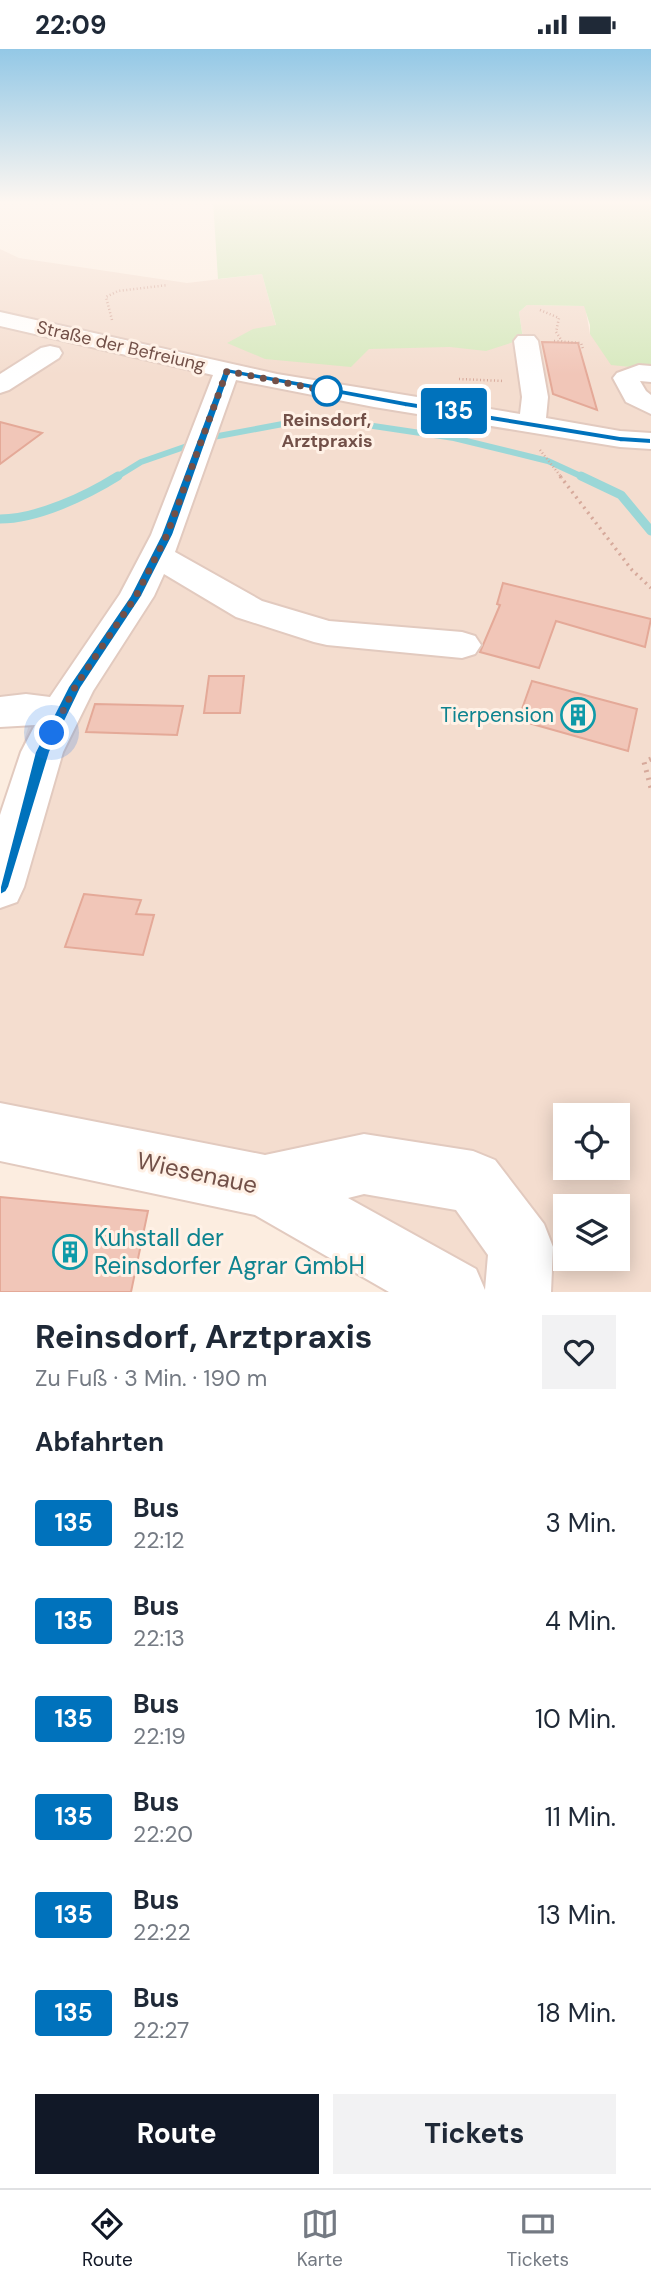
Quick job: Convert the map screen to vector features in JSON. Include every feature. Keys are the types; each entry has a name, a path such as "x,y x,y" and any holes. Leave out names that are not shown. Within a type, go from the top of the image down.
{"street":[{"path":"0,385 50,353 10,342 6,335 11,321"},
{"name":"Straße der Befreiung","path":"11,321 130,346 227,371 353,395 620,439 651,441"},
{"path":"526,341 535,397 532,423"},
{"path":"0,887 42,752 75,687 136,596 167,535 227,371"},
{"path":"651,374 639,373 626,378 635,396 651,407"},
{"path":"157,555 249,609 327,633 462,645"},
{"path":"0,712 26,709 62,713"},
{"name":"Wiesenaue","path":"0,1132 265,1186 453,1292"},
{"path":"265,1186 364,1164 473,1182 521,1247 518,1292"}],"path":[{"path":"106,297 118,291 168,285"},
{"path":"540,310 559,318 556,332 563,342 581,342 583,349"},
{"path":"459,379 533,383"},
{"path":"542,454 632,571 651,588"},
{"path":"651,759 644,762 651,788"}],"shaded area":[{"path":"0,259 26,259 187,283 262,274 276,326 523,338 519,312 527,305 585,306 590,334 651,369 651,1292 426,1292 0,1103 0,816 28,728 18,703 0,707"}],"green space":[{"path":"217,259 651,259 651,369 611,365 590,334 584,306 527,305 519,312 523,339 486,351 450,347 369,349 351,367 265,359 227,343 253,329 276,325 262,274 218,279"}],"building":[{"path":"542,342 578,343 597,410 553,394"},
{"path":"0,422 42,433 0,464"},
{"path":"503,583 651,619 645,647 556,621 539,668 480,652 500,605 497,604"},
{"path":"209,676 244,676 240,713 204,713"},
{"name":"Tierpension","path":"532,681 637,709 628,751 518,720"},
{"path":"95,704 183,706 177,735 86,732"},
{"path":"84,894 141,900 136,914 154,915 143,955 65,947"},
{"name":"Kuhstall der Reinsdorfer Agrar GmbH","path":"0,1197 148,1211 131,1292 0,1292"}],"waterway":[{"path":"115,478 141,462 213,437 304,420 360,424 454,438 548,461 585,478"},
{"path":"0,519 45,511 118,476"},
{"path":"581,476 621,495 651,531"}],"bus line":[{"name":"135","path":"0,887 42,752 75,687 136,596 167,535 227,371 405,404 620,439 651,441"}],"place":[{"name":"Reinsdorf, Arztpraxis","path":"327,391"},
{"name":"Tierpension","path":"578,715"},
{"name":"Kuhstall der Reinsdorfer Agrar GmbH","path":"70,1252"}],"route":[{"path":"52,733 75,687 136,596 167,535 227,371 327,391"}]}
